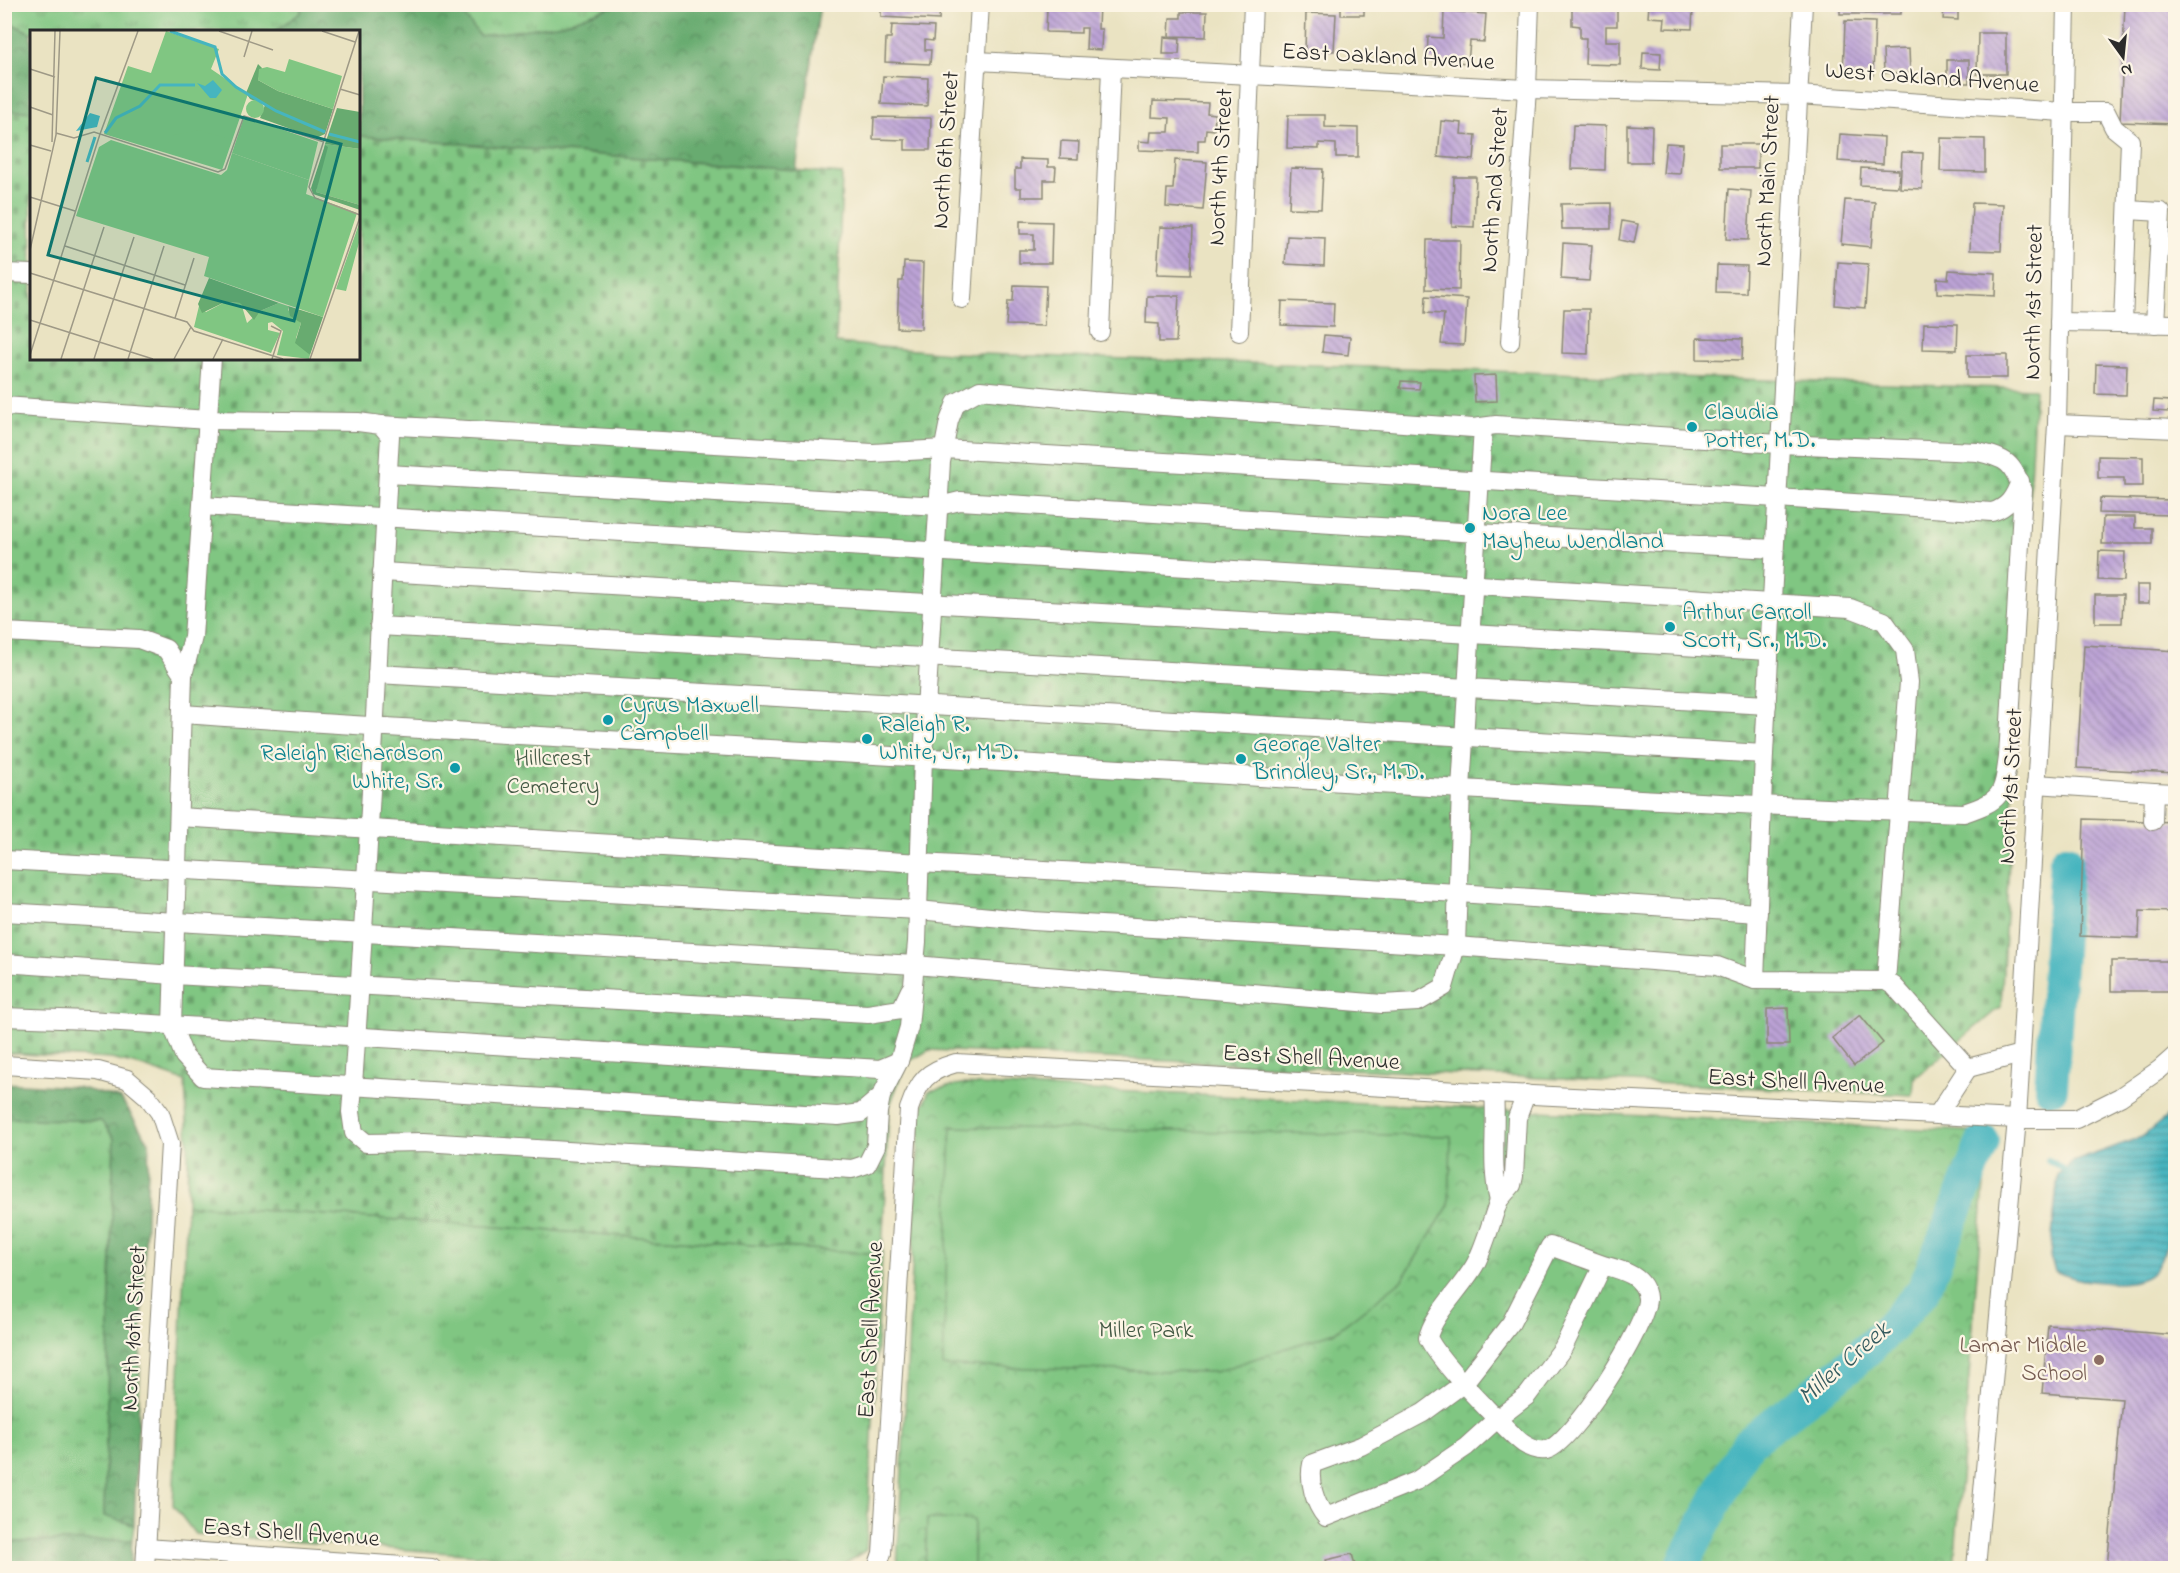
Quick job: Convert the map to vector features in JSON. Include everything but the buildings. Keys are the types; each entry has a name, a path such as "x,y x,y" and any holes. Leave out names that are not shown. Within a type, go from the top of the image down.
{"street":[{"name":"North 6th Street","path":"962,299 980,4"},
{"name":"North 4th Street","path":"1239,332 1253,4"},
{"name":"North 2nd Street","path":"1510,342 1527,89 1530,4"},
{"name":"North Main Street","path":"1755,980 1779,444 1803,4"},
{"name":"North 1st Street","path":"1976,1569 2021,1054 2057,424 2066,4"},
{"name":"East Oakland Avenue","path":"977,61 1527,89 1798,95"},
{"path":"1100,332 1112,68"},
{"name":"West Oakland Avenue","path":"1798,95 2063,111 2106,111 2114,128 2130,141 2128,210"},
{"path":"2123,324 2128,210 2161,212 2155,324"},
{"path":"4,273 30,274"},
{"path":"2059,322 2175,324"},
{"path":"212,360 193,637 183,675 172,1025 184,1056 203,1077 838,1116 861,1113 881,1096"},
{"path":"182,714 373,727 923,758 1762,806 1964,813 1990,804 2005,786 2023,490 2014,468 2000,457 1978,452 1779,444 1496,425 1461,427 1093,401 980,390 956,403 949,421 944,449 923,758 918,910 909,1027 899,1061 881,1096 876,1146 867,1164 852,1169 424,1142 366,1143 354,1133 351,1112 368,829 373,727 382,572 386,517 390,436 381,425"},
{"path":"4,406 208,420 358,422 873,453 944,449 1992,512 2005,508 2015,495 2020,481"},
{"path":"2057,424 2175,429"},
{"path":"4,912 362,933 914,974 1382,1004 1418,1002 1444,987 1456,946 1461,789 1483,427"},
{"path":"388,474 939,506 960,501 1774,549"},
{"path":"202,506 1850,608 1884,621 1905,650 1909,682 1886,981"},
{"path":"382,572 1769,651"},
{"path":"379,626 1767,705"},
{"path":"4,632 140,639 166,650 183,675"},
{"path":"376,674 1764,754"},
{"path":"2036,784 2175,793"},
{"path":"2153,821 2154,792"},
{"path":"178,817 1758,913"},
{"path":"4,860 918,910 1033,921 1456,946 1717,966 1755,980 1886,981 1894,986 1968,1068"},
{"path":"4,963 174,975 868,1014 901,1009 914,974"},
{"path":"4,1017 172,1025 880,1069 899,1061"},
{"path":"1938,1114 1968,1068 2021,1054"},
{"name":"East Shell Avenue","path":"877,1569 882,1553 909,1109 917,1087 935,1069 956,1063 1494,1093 2017,1119 2076,1119 2120,1097 2175,1056"},
{"name":"North 10th Street","path":"4,1065 98,1071 127,1079 148,1097 160,1113 170,1144 145,1569"},
{"path":"1494,1093 1496,1119 1494,1183 1499,1200"},
{"path":"1526,1094 1517,1118 1512,1185 1499,1200 1487,1239 1475,1264 1429,1331 1428,1338 1432,1347 1464,1383 1497,1419 1524,1444 1533,1449 1545,1450 1562,1440 1599,1393 1645,1312 1647,1298 1644,1287 1636,1276 1550,1246 1511,1323 1464,1383 1423,1413 1361,1446 1312,1464 1310,1473 1318,1507 1326,1517 1416,1481 1466,1447 1497,1419 1527,1396 1563,1348 1603,1265"},
{"name":"East Shell Avenue","path":"146,1548 432,1569"}],"green space":[{"path":"4,5 302,5 301,12 277,30 30,30 30,32 5,20"},
{"path":"302,5 456,5 480,36 563,24 616,5 820,5 796,170 360,136 360,30 277,30 301,12"},
{"path":"456,5 616,5 563,24 480,36"},
{"path":"4,20 30,33 30,112 5,110"},
{"name":"Hillcrest Cemetery","path":"4,110 30,112 30,360 360,360 360,136 842,174 836,343 949,353 2035,389 2001,1006 1914,1079 1913,1095 929,1050 906,1063 889,1108 882,1254 187,1205 188,1148 185,1081 141,1066 111,1059 5,1053"},
{"path":"4,1083 77,1087 121,1099 149,1143 134,1525 104,1516 114,1138 101,1121 5,1118"},
{"name":"Miller Park","path":"961,1084 1988,1132 1954,1568 897,1568 920,1113 929,1091"},
{"path":"5,1118 102,1121 114,1138 104,1515 134,1525 132,1540 5,1542"},
{"path":"951,1127 1451,1136 1449,1205 1402,1280 1335,1332 1215,1372 943,1366"},
{"path":"187,1205 882,1254 866,1550 838,1568 652,1568 195,1534 173,1505"},
{"path":"927,1519 974,1520 973,1568 925,1568"},
{"path":"132,1540 130,1568 5,1568 5,1542"}],"water":[{"path":"2175,1110 2176,1172 2172,1218 2162,1258 2153,1272 2140,1280 2114,1283 2069,1277 2055,1271 2050,1257 2058,1175 2070,1163 2142,1137"}],"waterway":[{"name":"Miller Creek","path":"2051,1088 2066,861"},
{"name":"Miller Creek","path":"1681,1568 1748,1443 1843,1371 1881,1337 1923,1291 1983,1142"},
{"path":"2048,1160 2070,1173"}],"place":[{"name":"Claudia Potter, M.D.","path":"1692,427"},
{"name":"Nora Lee Mayhew Wendland","path":"1470,528"},
{"name":"Arthur Carroll Scott, Sr., M.D.","path":"1670,627"},
{"name":"Cyrus Maxwell Campbell","path":"608,720"},
{"name":"Raleigh R. White, Jr., M.D.","path":"867,739"},
{"name":"George Valter Brindley, Sr., M.D.","path":"1241,759"},
{"name":"Raleigh Richardson White, Sr.","path":"455,768"},
{"name":"Lamar Middle School","path":"2099,1360"}]}
